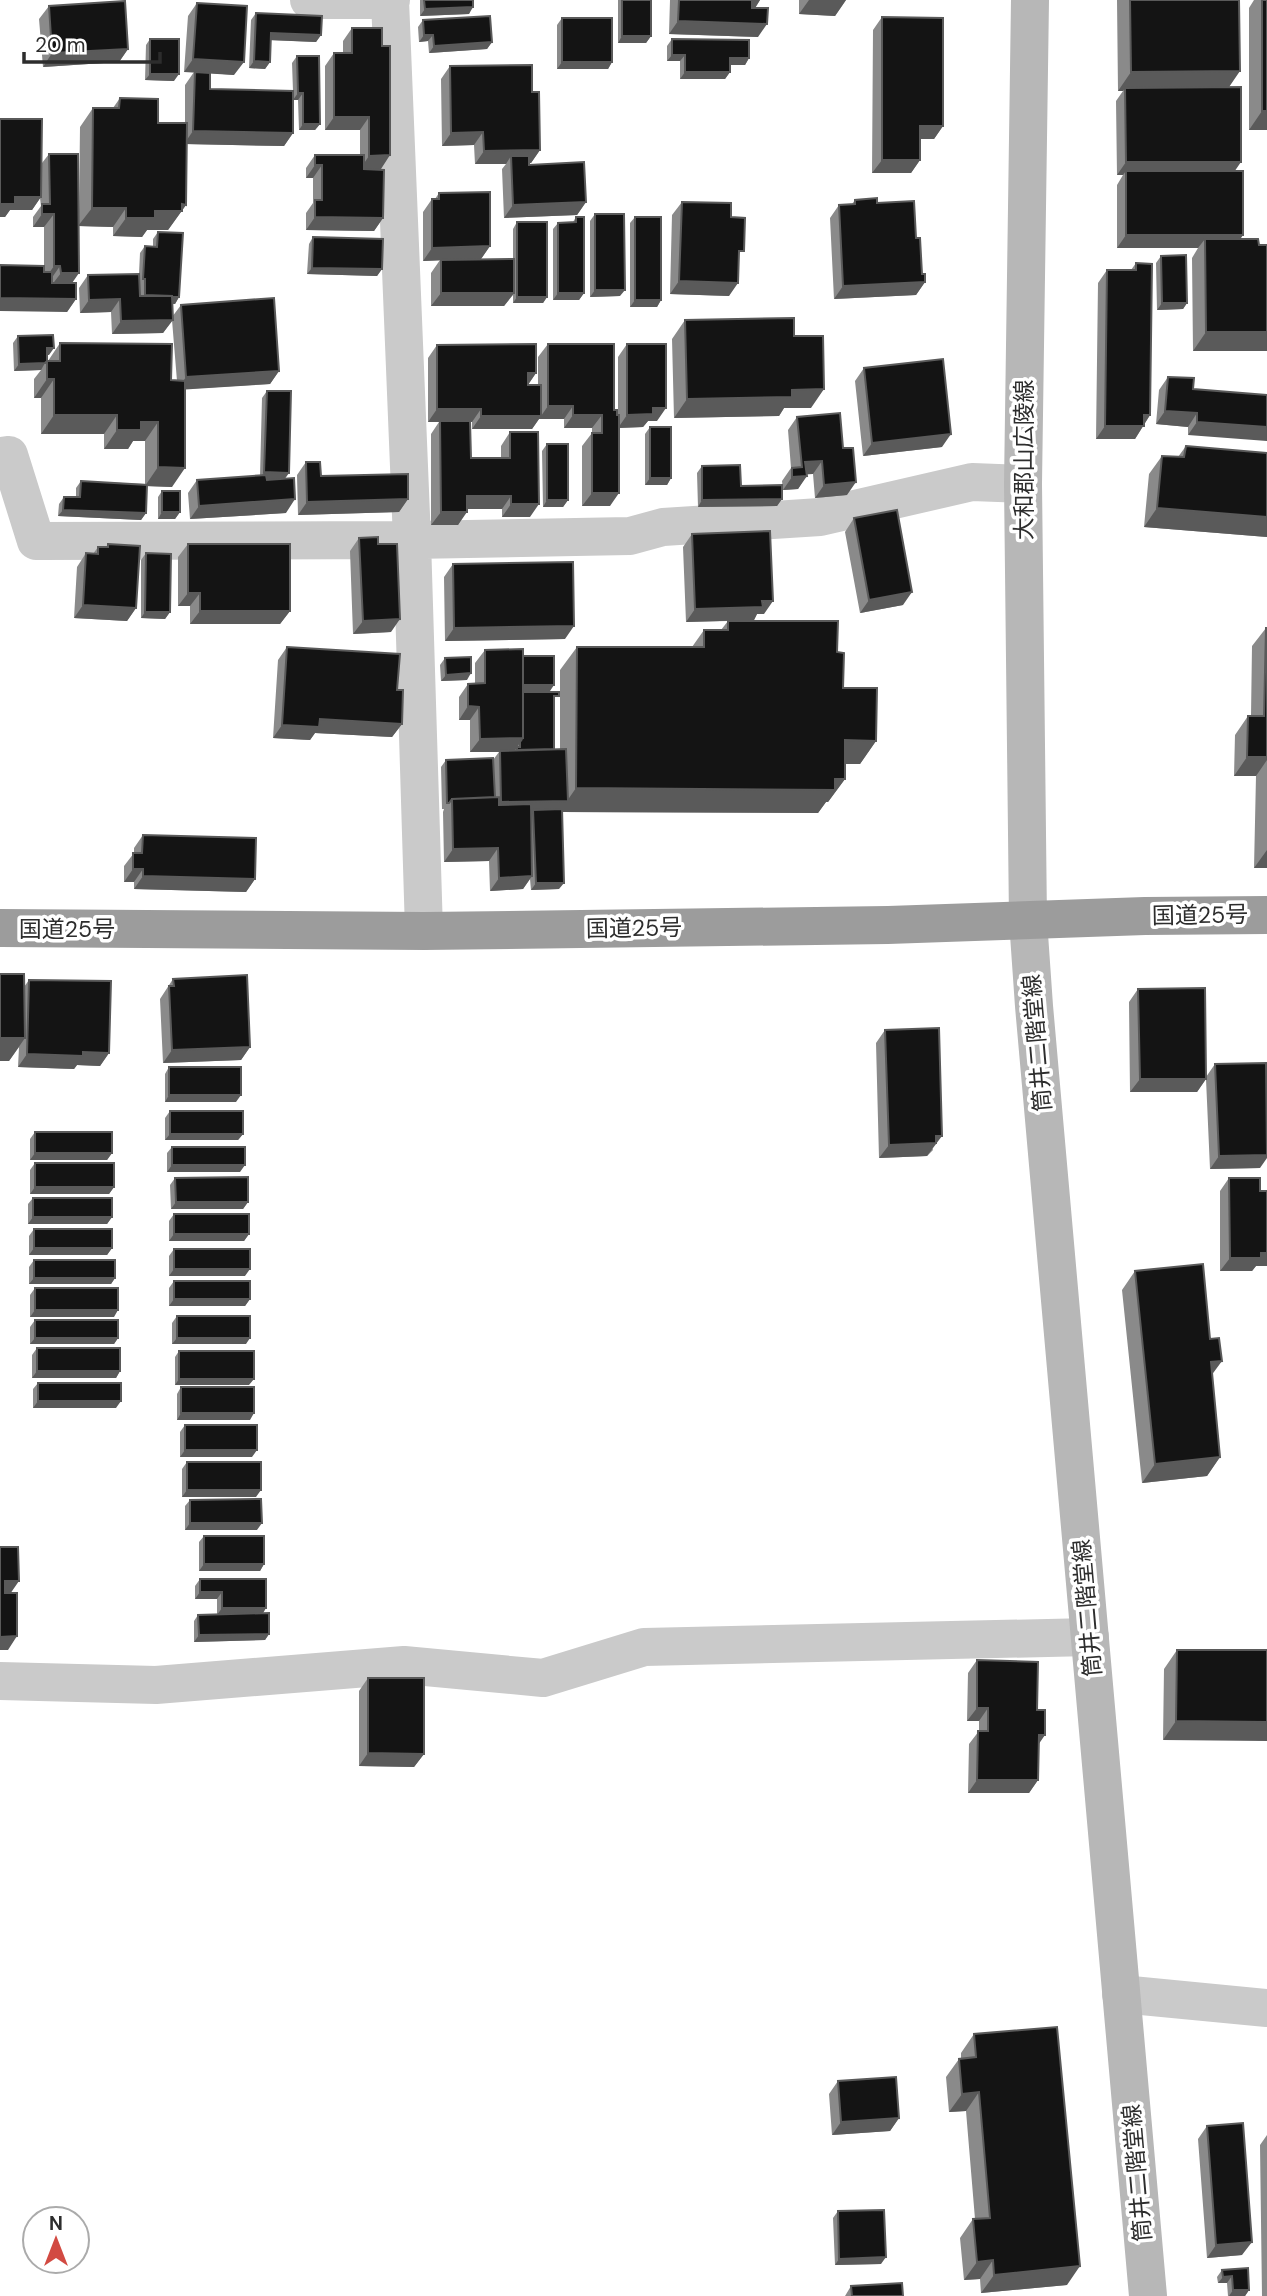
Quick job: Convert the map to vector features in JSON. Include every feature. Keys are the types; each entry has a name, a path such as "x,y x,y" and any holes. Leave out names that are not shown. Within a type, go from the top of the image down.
{"highway":[{"name":"国道25号","path":"0,928 424,931 888,925 1145,916 1267,915"}],"main road":[{"name":"大和郡山広陵線","path":"1028,920 1023,484 1030,0"},
{"name":"筒井二階堂線","path":"1028,920 1148,2296"}],"street":[{"path":"309,0 390,0 412,540 424,931"},
{"path":"0,456 9,456 36,541 412,540 630,536 663,527 820,517 972,482 1023,484"},
{"path":"0,1681 156,1685 404,1665 543,1678 644,1647 1090,1637"},
{"path":"1121,1994 1267,2008"}],"building":[{"path":"424,0 473,0 473,7 425,9"},
{"path":"622,0 651,0 651,36 622,36"},
{"path":"679,0 752,0 752,8 768,8 767,24 678,21"},
{"path":"1130,0 1239,0 1240,71 1131,72"},
{"path":"1262,0 1267,0 1267,111 1262,111"},
{"path":"125,1 128,49 52,53 49,6"},
{"path":"197,3 247,6 244,62 193,59"},
{"path":"256,13 322,16 321,35 271,33 270,62 254,61"},
{"path":"490,16 492,42 434,46 433,35 424,35 423,20"},
{"path":"882,17 943,18 943,126 920,126 920,160 882,160"},
{"path":"562,18 612,18 612,62 562,62"},
{"path":"352,28 382,28 382,46 390,46 390,155 369,156 369,117 334,117 334,53 352,53"},
{"path":"150,39 179,39 179,74 150,74"},
{"path":"672,39 749,40 749,58 730,58 730,72 685,72 685,55 672,55"},
{"path":"297,56 319,56 320,124 303,124 303,93 298,93"},
{"path":"532,65 532,92 539,92 540,150 484,151 483,132 451,133 450,66"},
{"path":"195,72 210,73 210,89 293,91 293,133 193,131"},
{"path":"1241,87 1241,162 1126,162 1125,88"},
{"path":"120,98 158,99 158,123 187,123 186,205 182,204 182,211 155,211 155,218 126,218 126,208 92,208 93,108 119,108"},
{"path":"0,119 42,119 41,197 15,197 15,204 0,204"},
{"path":"49,154 78,154 79,273 61,273 60,266 54,266 54,214 42,214 42,204 50,204"},
{"path":"315,155 364,155 364,169 384,170 383,218 315,217 315,200 322,200 322,165 315,165"},
{"path":"511,156 529,156 529,165 584,162 586,202 513,205"},
{"path":"1126,171 1243,171 1243,235 1126,235"},
{"path":"490,192 490,246 432,248 432,199 439,199 439,193"},
{"path":"877,198 877,203 914,201 916,238 920,238 925,282 843,286 839,205"},
{"path":"682,202 731,203 731,217 745,218 744,251 739,251 738,283 679,281"},
{"path":"595,214 624,214 625,290 595,290"},
{"path":"576,217 584,217 584,293 558,293 558,223 576,222"},
{"path":"635,217 661,217 661,300 635,300"},
{"path":"517,222 547,222 547,297 517,297"},
{"path":"158,232 183,233 179,297 145,295 145,246 157,247"},
{"path":"313,237 383,239 382,269 312,268"},
{"path":"1205,239 1258,239 1259,245 1267,245 1267,332 1206,332"},
{"path":"1186,255 1187,303 1162,303 1161,256"},
{"path":"514,259 514,293 441,293 441,260"},
{"path":"1136,263 1152,264 1150,415 1144,415 1144,426 1105,426 1107,270 1136,270"},
{"path":"0,265 44,266 44,272 52,272 52,283 76,283 76,299 0,298"},
{"path":"139,274 140,296 172,296 173,320 121,321 120,299 89,300 88,275"},
{"path":"274,298 279,371 186,377 181,305"},
{"path":"794,318 794,336 823,336 824,389 792,390 792,397 687,399 685,320"},
{"path":"53,335 54,348 47,348 47,361 19,364 18,336"},
{"path":"60,343 172,344 171,380 185,381 185,468 158,467 158,422 141,422 141,430 117,430 117,415 54,415 54,379 47,379 47,361 60,361"},
{"path":"536,344 536,373 528,373 528,385 541,385 541,416 481,416 481,409 437,409 437,345"},
{"path":"548,344 614,344 614,410 617,410 619,415 619,493 592,493 592,433 602,433 602,415 573,415 573,406 548,406"},
{"path":"627,344 666,344 666,408 653,408 653,414 627,415"},
{"path":"943,359 951,434 872,443 864,368"},
{"path":"1168,377 1194,378 1193,389 1267,395 1267,427 1197,422 1197,413 1165,411"},
{"path":"267,391 291,391 289,473 264,472"},
{"path":"840,413 843,448 853,448 856,482 824,485 822,461 805,462 807,476 792,477 792,468 802,467 797,417"},
{"path":"440,421 470,421 471,458 510,458 510,432 538,432 539,504 511,504 511,496 467,496 467,512 441,512"},
{"path":"650,427 671,427 671,478 650,478"},
{"path":"547,444 568,444 568,500 547,500"},
{"path":"1186,446 1267,453 1267,517 1157,508 1162,456 1184,457"},
{"path":"306,462 320,462 321,476 408,474 408,499 307,502"},
{"path":"740,465 741,486 782,485 782,499 702,500 702,466"},
{"path":"266,475 267,480 294,478 295,499 199,506 197,480"},
{"path":"81,481 147,485 146,513 63,510 64,497 80,497"},
{"path":"162,491 180,491 180,512 162,512"},
{"path":"897,510 912,592 869,600 854,518"},
{"path":"770,531 773,601 762,601 763,607 695,609 692,534"},
{"path":"378,537 378,544 397,544 400,619 363,621 359,538"},
{"path":"108,544 140,546 136,608 83,605 86,553 98,554 98,547 108,547"},
{"path":"188,544 290,544 290,611 200,611 200,593 188,593"},
{"path":"146,553 171,554 170,612 145,612"},
{"path":"573,562 574,626 454,628 453,564"},
{"path":"728,621 838,621 837,652 844,653 843,688 877,688 876,741 845,740 845,779 835,779 835,790 576,788 577,647 704,647 704,630 728,630"},
{"path":"1266,628 1267,757 1247,757 1248,716 1264,716"},
{"path":"287,647 400,654 397,690 403,690 402,724 320,719 319,727 282,725"},
{"path":"523,649 523,738 480,739 479,707 468,706 468,684 485,683 485,650"},
{"path":"523,656 554,656 554,685 523,685"},
{"path":"471,657 471,673 446,675 445,658"},
{"path":"523,692 559,692 559,696 554,696 554,749 517,750 523,738"},
{"path":"566,749 568,801 501,802 500,751"},
{"path":"493,758 495,797 452,799 447,803 446,760"},
{"path":"499,797 499,805 531,804 532,876 499,878 498,848 453,849 452,799"},
{"path":"562,809 564,883 536,883 533,810"},
{"path":"143,835 256,838 255,879 143,876 143,869 133,869 133,853 142,853"},
{"path":"0,974 24,974 25,1038 0,1038"},
{"path":"247,975 250,1047 172,1050 169,986 174,986 173,979"},
{"path":"29,980 111,981 109,1053 83,1052 83,1056 27,1054"},
{"path":"1205,988 1206,1079 1140,1079 1138,989"},
{"path":"939,1028 942,1136 936,1136 936,1143 889,1145 885,1030"},
{"path":"1266,1063 1267,1155 1219,1156 1215,1064"},
{"path":"169,1067 241,1067 241,1095 169,1095"},
{"path":"170,1111 243,1111 243,1134 170,1134"},
{"path":"35,1132 112,1132 112,1153 35,1153"},
{"path":"172,1147 245,1147 245,1165 172,1165"},
{"path":"35,1163 114,1163 114,1187 35,1187"},
{"path":"248,1177 248,1202 176,1202 175,1178"},
{"path":"1229,1178 1260,1178 1260,1191 1267,1191 1267,1253 1261,1253 1261,1258 1230,1258"},
{"path":"33,1198 112,1198 112,1217 33,1217"},
{"path":"174,1214 249,1214 249,1234 174,1234"},
{"path":"34,1229 112,1229 112,1248 34,1248"},
{"path":"174,1249 250,1249 250,1269 174,1269"},
{"path":"34,1260 115,1260 115,1278 34,1278"},
{"path":"1203,1264 1210,1339 1219,1338 1222,1361 1211,1362 1220,1457 1155,1464 1135,1271"},
{"path":"174,1281 250,1281 250,1299 174,1299"},
{"path":"35,1288 118,1288 118,1310 35,1310"},
{"path":"177,1316 250,1316 250,1338 177,1338"},
{"path":"35,1320 118,1320 118,1338 35,1338"},
{"path":"37,1348 120,1348 120,1371 37,1371"},
{"path":"179,1351 254,1351 254,1379 179,1379"},
{"path":"38,1383 121,1383 121,1401 38,1401"},
{"path":"181,1387 254,1387 254,1413 181,1413"},
{"path":"185,1425 257,1425 257,1450 185,1450"},
{"path":"187,1462 261,1462 261,1490 187,1490"},
{"path":"261,1499 262,1523 190,1523 190,1500"},
{"path":"204,1536 264,1536 264,1564 204,1564"},
{"path":"0,1547 18,1547 19,1581 5,1581 5,1593 17,1593 17,1636 0,1637"},
{"path":"200,1579 266,1579 266,1608 222,1608 222,1592 200,1592"},
{"path":"269,1613 269,1634 199,1635 198,1615"},
{"path":"1177,1650 1267,1650 1267,1722 1176,1721"},
{"path":"977,1660 1038,1662 1037,1710 1045,1710 1045,1735 1039,1735 1038,1780 977,1780 978,1731 988,1731 988,1708 977,1708"},
{"path":"368,1678 424,1678 424,1754 368,1753"},
{"path":"1057,2027 1080,2266 994,2275 993,2260 977,2262 973,2219 990,2218 979,2092 962,2094 959,2059 976,2057 974,2034"},
{"path":"896,2077 899,2118 841,2122 838,2081"},
{"path":"1243,2123 1252,2242 1216,2245 1207,2126"},
{"path":"884,2210 886,2257 839,2259 838,2211"},
{"path":"1248,2268 1249,2290 1233,2290 1232,2276 1223,2277 1222,2270"},
{"path":"902,2283 903,2296 852,2296 851,2286"}]}
